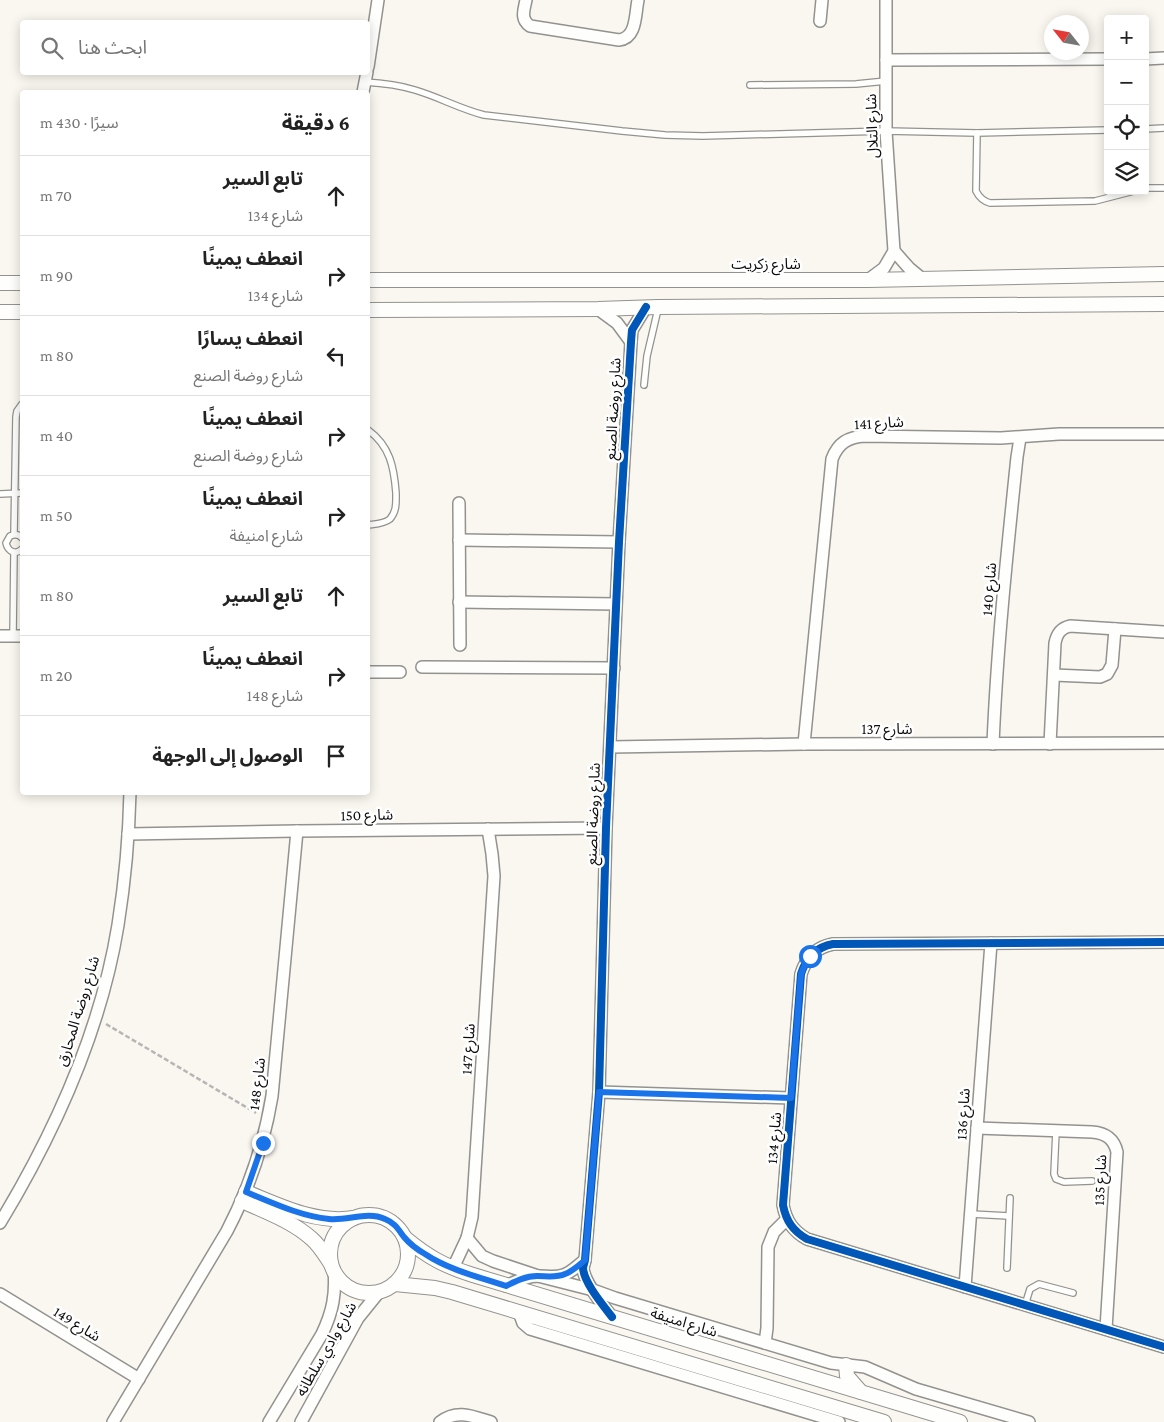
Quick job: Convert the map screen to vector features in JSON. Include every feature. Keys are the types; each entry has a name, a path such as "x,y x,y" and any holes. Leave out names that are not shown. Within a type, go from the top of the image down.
{"street":[{"path":"370,54 378,0"},
{"path":"526,0 523,17 530,26 619,40 626,38 632,33 638,0"},
{"path":"820,21 822,0"},
{"name":"شارع التلال","path":"886,0 886,132 894,251"},
{"path":"1149,58 1164,58"},
{"path":"886,60 1104,59"},
{"path":"868,280 884,268 894,251 921,278"},
{"name":"شارع زكريت","path":"371,278 868,280 1164,274"},
{"path":"0,283 20,283"},
{"path":"370,310 1164,304"},
{"name":"شارع روضة الصنع","path":"612,1317 593,1290 583,1267 599,1092 606,828 619,542 631,342 632,330 652,307"},
{"name":"شارع روضة الصنع","path":"598,309 617,323 631,342"},
{"path":"0,312 20,312"},
{"name":"شارع 141","path":"804,744 832,459 839,446 850,438 865,436 1020,438 1059,434 1164,434"},
{"name":"شارع 140","path":"994,744 996,673 1002,600 1020,438"},
{"path":"458,503 460,645"},
{"path":"459,540 619,542"},
{"path":"459,602 616,604"},
{"path":"1050,744 1056,636 1064,628 1070,626 1164,632"},
{"path":"1054,675 1100,677 1108,674 1112,665 1115,629"},
{"path":"0,636 18,636"},
{"path":"422,667 614,668"},
{"path":"370,672 400,672"},
{"name":"شارع 137","path":"610,747 804,744 1164,743"},
{"name":"شارع روضة المحارق","path":"0,1223 27,1177 61,1108 76,1073 95,1018 118,926 128,834 130,795"},
{"name":"شارع 150","path":"128,834 606,828"},
{"name":"شارع 147","path":"453,1268 467,1238 472,1217 494,876 488,829"},
{"name":"شارع 148","path":"113,1422 218,1247 244,1196 256,1166 272,1096 296,831"},
{"name":"شارع 134","path":"787,1219 784,1212 783,1198 801,974 806,962 815,952 827,945 834,944 1164,942"},
{"name":"شارع 136","path":"965,1287 991,943"},
{"name":"شارع 134","path":"599,1092 791,1098"},
{"name":"شارع 135","path":"977,1128 1092,1132 1104,1134 1116,1146 1106,1329"},
{"path":"244,1196 319,1218 332,1220 366,1215 385,1218 393,1223 405,1238 408,1246 408,1263 401,1278 388,1289 379,1292 362,1293 354,1290 340,1280 320,1248 304,1232 244,1196"},
{"path":"333,1267 331,1248 337,1233 343,1226 357,1217"},
{"path":"765,1343 767,1328 768,1247 774,1232 787,1219 795,1231 807,1239 1164,1347"},
{"name":"شارع امنيفة","path":"405,1238 424,1254 453,1268 506,1286 960,1422"},
{"path":"467,1238 476,1250 487,1259 538,1276 593,1290 831,1363 871,1369 916,1389 1029,1422"},
{"path":"506,1286 518,1280 538,1276 556,1277 563,1275 585,1260"},
{"name":"شارع وادي سلطانه","path":"269,1422 322,1334 329,1319 335,1286 333,1267"},
{"path":"395,1284 435,1288 452,1292 884,1422"},
{"name":"شارع وادي سلطانه","path":"301,1422 358,1318 379,1292"},
{"name":"شارع 149","path":"0,1294 139,1380"},
{"path":"519,1312 523,1323 530,1329 839,1422"},
{"path":"846,1366 847,1376 861,1392"},
{"path":"440,1422 454,1414 463,1414 491,1422"}],"lane":[{"path":"750,85 856,84 886,81"},
{"path":"365,82 415,90 484,115 622,132 664,135 1104,130"},
{"path":"1149,129 1164,128"},
{"path":"977,132 976,191 985,202 1081,202 1107,199 1120,195"},
{"path":"1149,188 1164,188"},
{"path":"644,385 652,307"},
{"path":"14,534 16,417 20,407"},
{"path":"370,432 380,442 394,469 396,505 395,512 391,518 381,524 370,525"},
{"path":"0,494 20,493"},
{"path":"14,534 20,536"},
{"path":"14,534 3,543 10,551 20,550"},
{"path":"14,552 18,636"},
{"path":"1056,1131 1054,1174 1056,1179 1064,1182 1092,1182"},
{"path":"1007,1268 1010,1198"},
{"path":"971,1214 1010,1216"},
{"path":"1025,1305 1030,1289 1039,1284 1073,1293"}],"path":[{"path":"95,1018 268,1120"}],"cycle path":[{"path":"612,1317 590,1287 583,1268 599,1092 606,828 619,542 631,342 632,330 646,307"},
{"path":"1164,942 833,944 827,945 812,954 801,974 783,1205 791,1225 807,1239 1164,1347"}],"route":[{"path":"263,1143 246,1192 294,1211 319,1218 332,1220 366,1215 385,1218 393,1223 405,1238 424,1254 460,1271 506,1286 528,1277 556,1277 563,1275 585,1260 599,1092 791,1098 801,974 810,956"}]}
